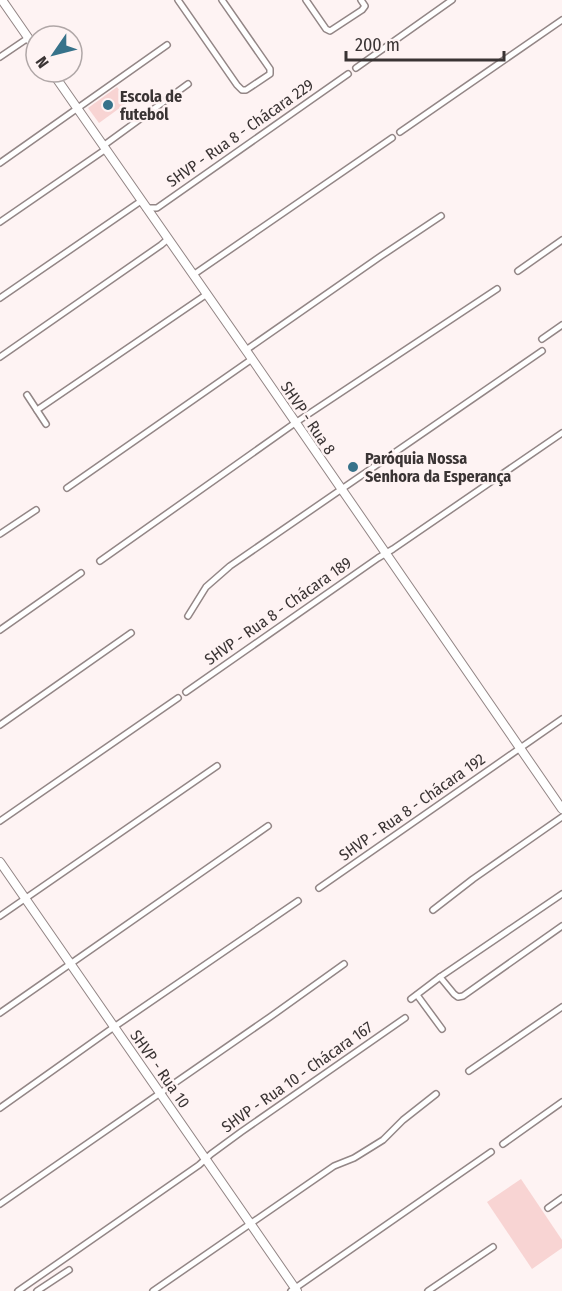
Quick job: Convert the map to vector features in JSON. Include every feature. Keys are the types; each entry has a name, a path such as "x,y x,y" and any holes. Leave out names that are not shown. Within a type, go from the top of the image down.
{"street":[{"path":"2,0 24,32"},
{"path":"178,0 237,85 242,90 246,90 270,74 270,69 222,0"},
{"path":"306,0 326,29 330,31 362,10 364,6 361,0"},
{"path":"356,68 452,0"},
{"path":"400,132 562,20"},
{"path":"0,57 24,41"},
{"path":"0,163 167,45"},
{"name":"SHVP - Rua 8 - Chácara 229","path":"0,298 143,204 155,208 163,204 228,156 348,74"},
{"name":"SHVP - Rua 8","path":"60,84 562,809"},
{"path":"0,222 188,84"},
{"path":"193,275 392,138"},
{"path":"246,350 441,216"},
{"path":"0,357 168,239"},
{"path":"518,271 562,240"},
{"path":"100,561 296,423 497,289"},
{"path":"37,410 207,294"},
{"path":"542,339 562,325"},
{"path":"188,616 206,587 222,572 542,351"},
{"path":"67,488 252,359"},
{"path":"27,395 46,424"},
{"name":"SHVP - Rua 8 - Chácara 189","path":"186,692 562,432"},
{"path":"0,534 36,510"},
{"path":"0,630 81,573"},
{"path":"0,725 131,633"},
{"path":"0,821 177,698"},
{"name":"SHVP - Rua 8 - Chácara 192","path":"319,888 562,719"},
{"path":"0,916 217,766"},
{"path":"433,910 473,879 562,818"},
{"path":"0,1013 268,826"},
{"name":"SHVP - Rua 10","path":"0,862 294,1290"},
{"path":"411,999 562,894"},
{"path":"0,1108 114,1027 298,902"},
{"path":"440,977 454,994 458,997 463,996 562,926"},
{"path":"0,1204 344,964"},
{"path":"417,995 442,1029"},
{"path":"469,1071 562,1007"},
{"name":"SHVP - Rua 10 - Chácara 167","path":"18,1291 405,1018"},
{"path":"153,1291 334,1166 354,1158 382,1140 436,1094"},
{"path":"503,1144 562,1102"},
{"path":"294,1290 491,1152"},
{"path":"548,1208 562,1198"},
{"path":"428,1291 493,1247"},
{"path":"57,1264 63,1274"},
{"path":"37,1291 69,1270"}],"shaded area":[{"name":"Escola de futebol","path":"117,87 128,102 99,123 88,108"},
{"path":"521,1179 562,1240 562,1248 532,1269 487,1202"}],"place":[{"name":"Escola de futebol","path":"108,105"},
{"name":"Paróquia Nossa Senhora da Esperança","path":"353,467"}]}
